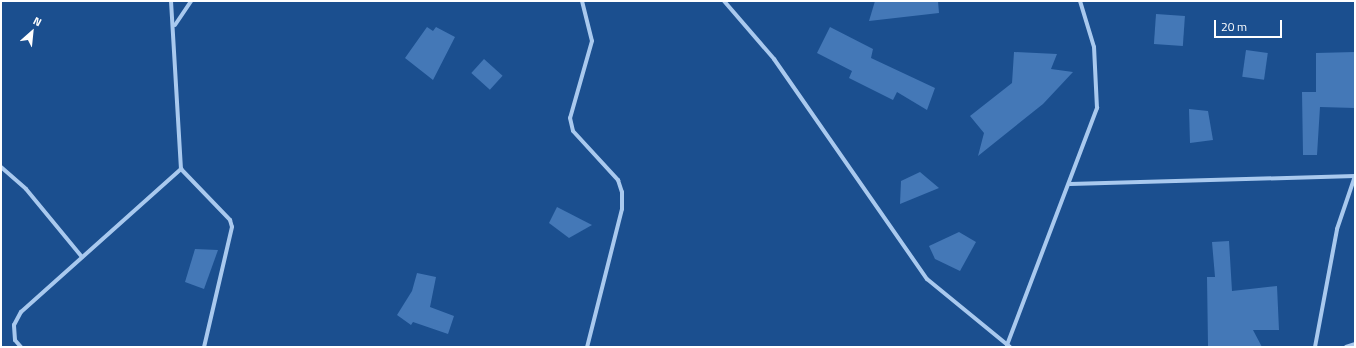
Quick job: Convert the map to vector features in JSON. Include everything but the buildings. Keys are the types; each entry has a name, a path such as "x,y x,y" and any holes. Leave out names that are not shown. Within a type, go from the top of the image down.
{"street":[{"path":"171,1 174,25 181,169 230,220 232,227 204,347"},
{"path":"174,25 191,1"},
{"path":"582,1 592,41 570,118 573,131 618,180 622,192 622,209 587,347"},
{"path":"724,1 774,59 927,279 1008,346 1070,184 1097,108 1094,47 1080,1"},
{"path":"1,167 26,189 82,257"},
{"path":"21,347 16,340 14,325 21,312 181,169"},
{"path":"1070,184 1355,176 1337,229 1315,347"},
{"path":"1346,347 1355,344"}]}
